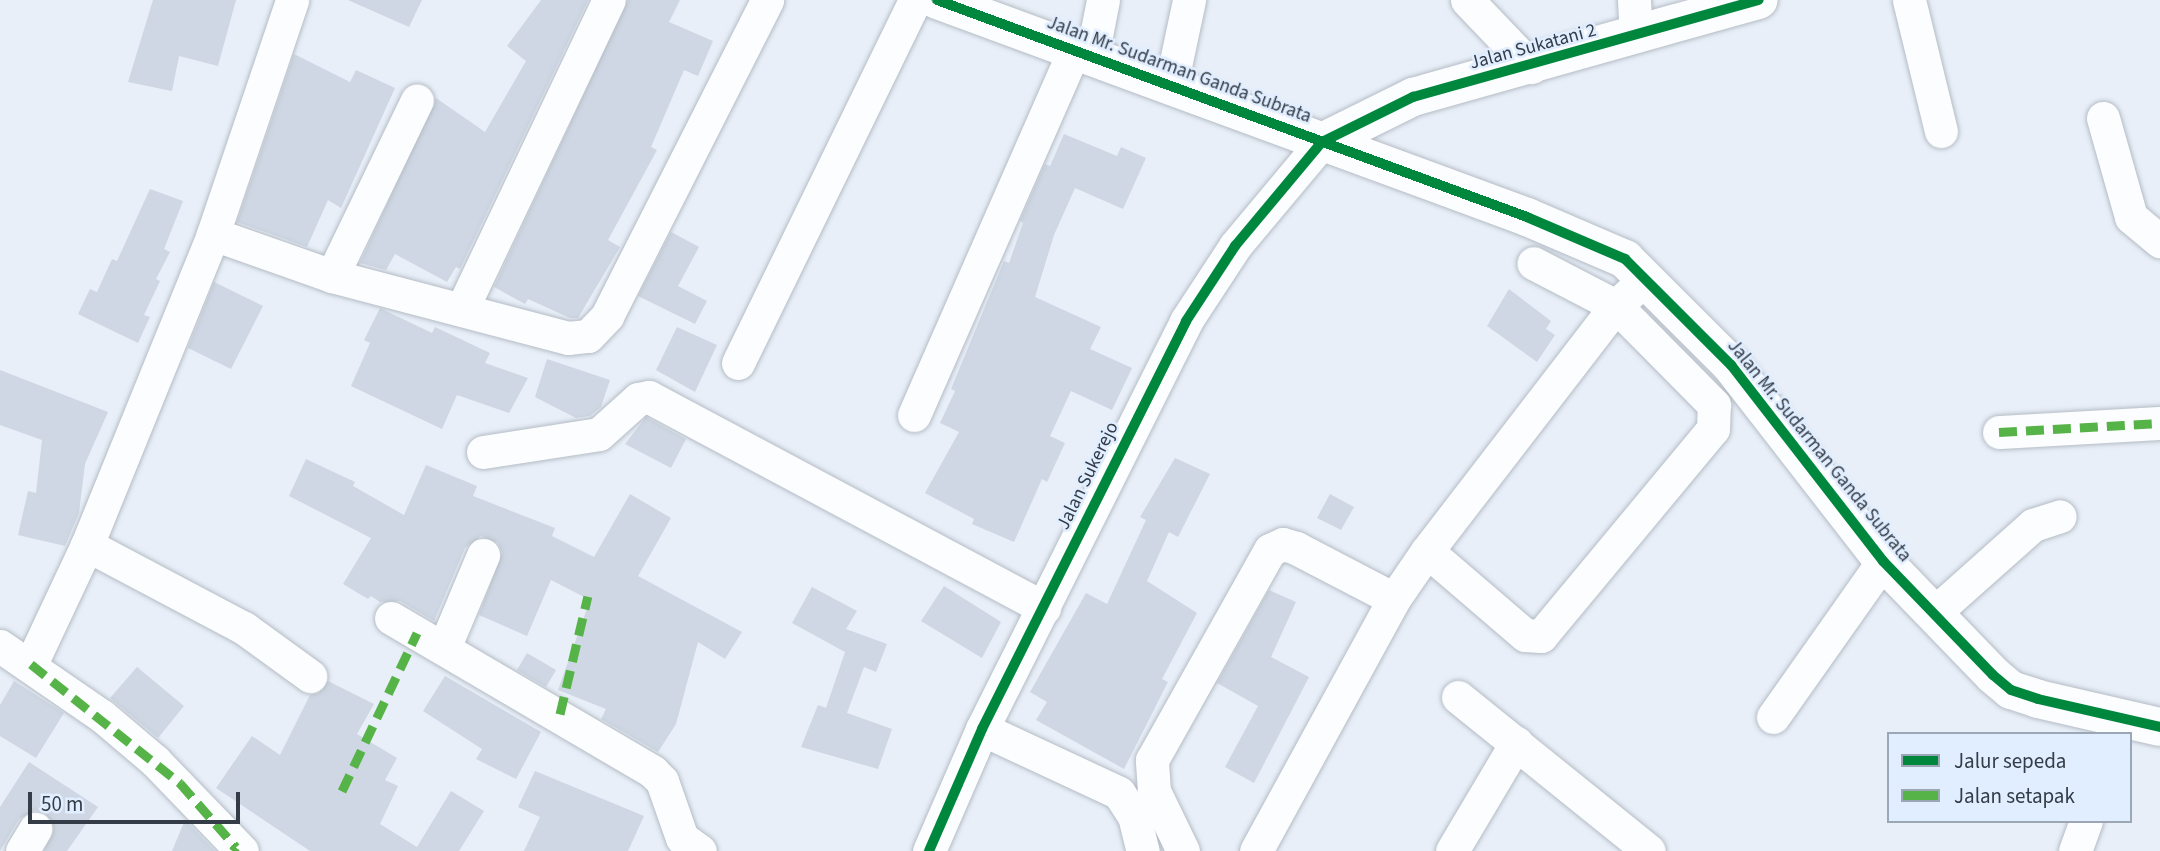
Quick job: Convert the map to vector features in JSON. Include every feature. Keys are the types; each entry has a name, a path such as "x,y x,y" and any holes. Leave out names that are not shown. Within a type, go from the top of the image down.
{"street":[{"path":"31,664 86,545 213,234 292,0"},
{"path":"462,309 609,0"},
{"path":"213,234 332,276 568,338 595,333 767,0"},
{"path":"738,363 915,0"},
{"name":"Jalan Mr. Sudarman Ganda Subrata","path":"937,0 1527,217 1625,259 1731,365 1883,561 2011,690 2137,727"},
{"path":"914,415 1083,53 1103,0"},
{"path":"1171,85 1189,0"},
{"path":"1467,0 1531,67"},
{"name":"Jalan Sukatani 2","path":"1322,142 1378,111 1413,97 1531,67 1635,18 1759,0"},
{"path":"1909,0 1941,131"},
{"path":"332,276 417,100"},
{"path":"2103,118 2131,217 2160,241"},
{"name":"Jalan Sukerejo","path":"929,851 982,729 1153,384 1209,283 1235,246 1322,142"},
{"path":"1427,551 1525,635 1541,636 1713,429 1714,405 1616,306 1534,263"},
{"path":"1256,851 1394,599 1427,551 1616,306 1646,278"},
{"path":"483,452 599,434 638,399 649,397 1044,608"},
{"path":"1999,432 2160,423"},
{"path":"1933,614 2026,530 2060,516"},
{"path":"86,545 244,628 310,676"},
{"path":"1183,851 1154,792 1152,760 1272,547 1296,548 1394,599"},
{"path":"444,648 483,555"},
{"path":"1773,717 1883,561"},
{"path":"391,618 653,772 662,781 682,838 700,851"},
{"path":"0,646 31,664 155,761 237,850"},
{"path":"1458,697 1649,851"},
{"path":"982,729 1118,793 1134,816 1143,851"},
{"path":"1452,851 1517,743"},
{"path":"2074,851 2086,823"}],"building":[{"path":"153,0 236,0 218,66 179,56 172,91 128,82"},
{"path":"348,0 422,0 409,27"},
{"path":"541,0 588,0 460,269 456,267 447,282 395,254 386,270 360,263 436,98 485,132 526,61 507,46"},
{"path":"628,0 680,0 669,22 713,41 698,76 684,70 651,147 657,150 608,240 620,247 578,318 570,318 528,299 525,304 494,287"},
{"path":"294,54 350,82 356,70 395,88 341,208 328,200 307,247 237,222"},
{"path":"1064,134 1117,156 1121,147 1146,158 1123,209 1075,188 1054,235 1035,297 1101,327 1090,349 1132,368 1112,410 1071,391 1050,436 1065,443 1047,482 1042,479 1014,542 972,524 974,519 925,493 959,432 940,423 955,391 951,389 1004,261 1009,263 1023,223 1020,221 1045,164 1050,166"},
{"path":"150,189 183,201 164,249 170,252 156,279 160,281 144,315 150,317 138,343 78,314 90,289 97,292 112,259 117,261"},
{"path":"671,232 699,247 678,286 707,301 695,324 638,296"},
{"path":"214,282 263,306 231,369 188,348"},
{"path":"1509,289 1551,321 1546,329 1555,335 1537,362 1487,326"},
{"path":"380,308 432,333 435,327 490,353 485,363 528,378 509,413 457,395 442,429 351,386 370,343 364,340"},
{"path":"677,327 717,345 695,392 656,370"},
{"path":"547,359 610,380 601,407 590,416 576,418 535,397"},
{"path":"0,370 108,412 85,464 79,513 65,546 18,535 28,491 36,493 42,440 0,425"},
{"path":"646,417 686,439 671,468 625,444"},
{"path":"1175,458 1210,474 1178,537 1169,532 1147,581 1197,613 1162,679 1168,682 1124,769 1036,720 1047,702 1030,692 1086,593 1107,604 1146,520 1140,517"},
{"path":"306,459 355,482 353,486 404,515 426,465 477,486 473,496 555,528 552,536 594,557 630,494 671,518 638,576 742,632 725,659 698,642 676,724 658,752 601,719 606,709 558,690 590,600 551,580 527,636 479,615 502,553 498,543 481,536 465,548 434,621 400,601 380,602 371,596 368,599 343,584 371,538 289,496"},
{"path":"1330,494 1354,507 1341,530 1317,518"},
{"path":"944,586 1001,622 982,658 921,621"},
{"path":"812,587 857,611 846,629 887,644 876,672 864,667 847,713 892,729 878,769 801,747 818,705 826,708 845,652 792,623"},
{"path":"1269,590 1296,602 1271,657 1309,677 1254,783 1225,767 1258,706 1217,683"},
{"path":"527,653 556,670 546,687 517,670"},
{"path":"137,667 184,706 158,738 110,698"},
{"path":"445,676 541,732 516,779 476,759 482,749 423,711"},
{"path":"14,681 64,713 36,758 0,736 0,705"},
{"path":"328,681 374,704 357,734 397,758 385,780 398,786 380,824 417,847 451,791 484,811 459,851 310,851 216,788 252,736 280,755 310,695 318,693"},
{"path":"29,762 98,807 67,851 44,851 54,829 45,813 35,810 19,819 0,851 0,807"},
{"path":"535,771 644,816 628,851 524,851 540,817 518,807"},
{"path":"185,820 215,851 172,851"}],"marked path":[{"path":"1999,432 2160,423"},
{"path":"560,714 588,596"},
{"path":"342,791 417,633"},
{"path":"31,664 180,783 236,847 233,851"}],"cycle path":[{"path":"937,0 1527,217 1625,259 1731,365 1883,561 1993,675 2011,690 2038,699 2160,727"},
{"path":"929,851 982,729 1186,321 1235,246 1322,142 1413,97 1759,0"}]}
